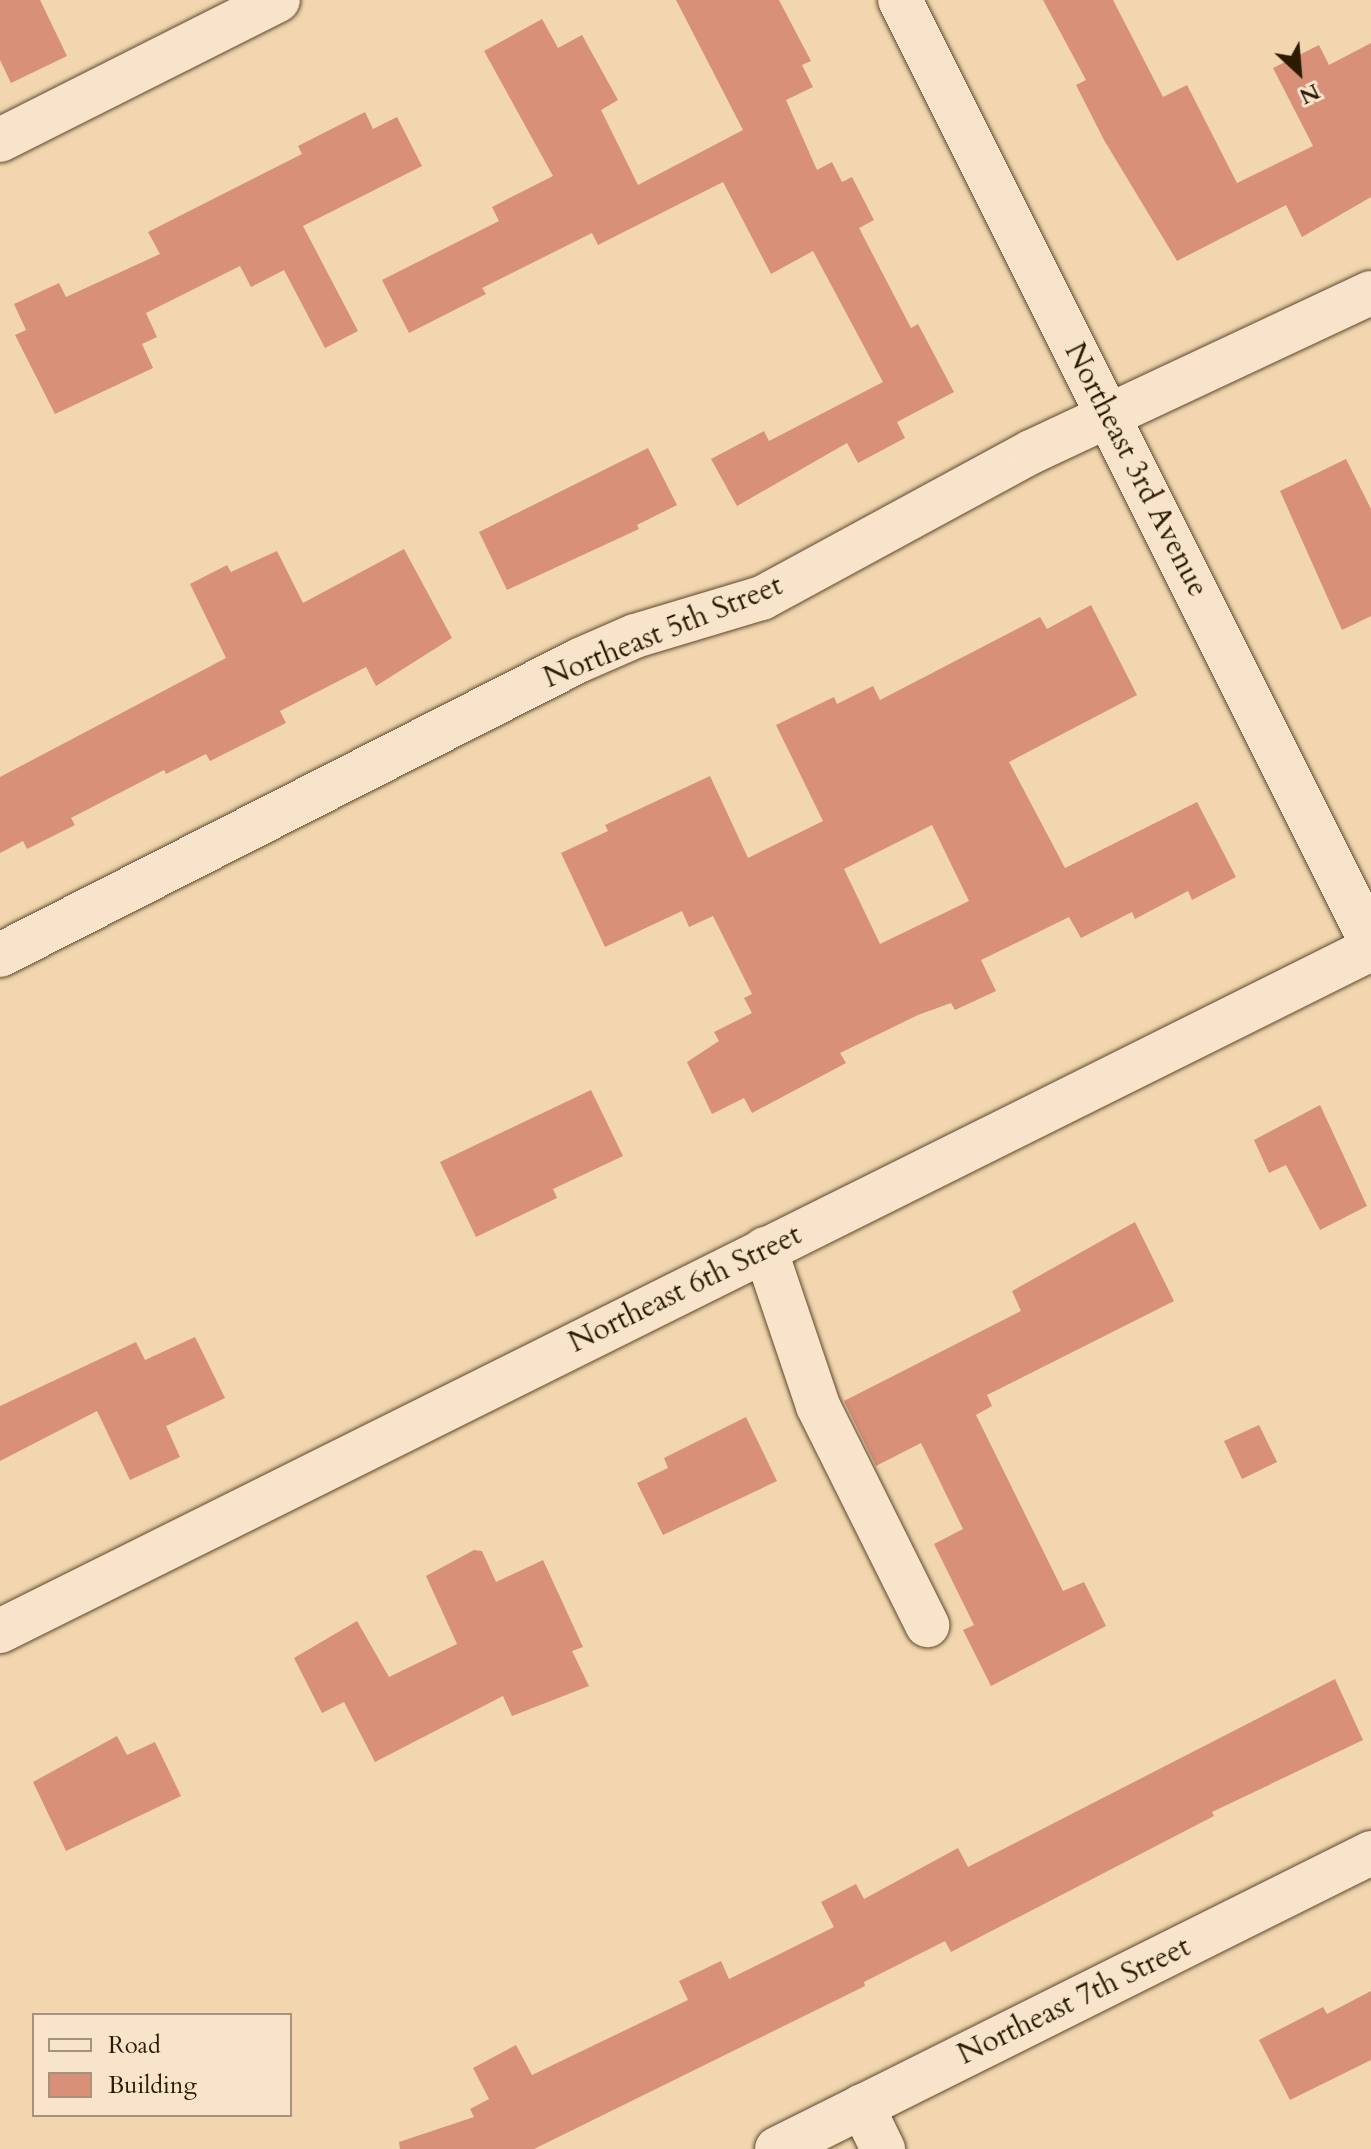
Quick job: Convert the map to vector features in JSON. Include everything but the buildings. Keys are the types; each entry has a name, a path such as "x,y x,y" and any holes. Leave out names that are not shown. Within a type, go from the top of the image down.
{"street":[{"path":"0,140 278,0"},
{"name":"Northeast 3rd Avenue","path":"900,0 1371,942"},
{"name":"Northeast 5th Street","path":"0,955 580,660 635,636 762,598 1031,452 1371,293"},
{"name":"Northeast 6th Street","path":"0,1631 1371,949"},
{"path":"765,1249 818,1406 927,1625"},
{"name":"Northeast 7th Street","path":"777,2149 1371,1853"},
{"path":"862,2106 883,2149"}]}
